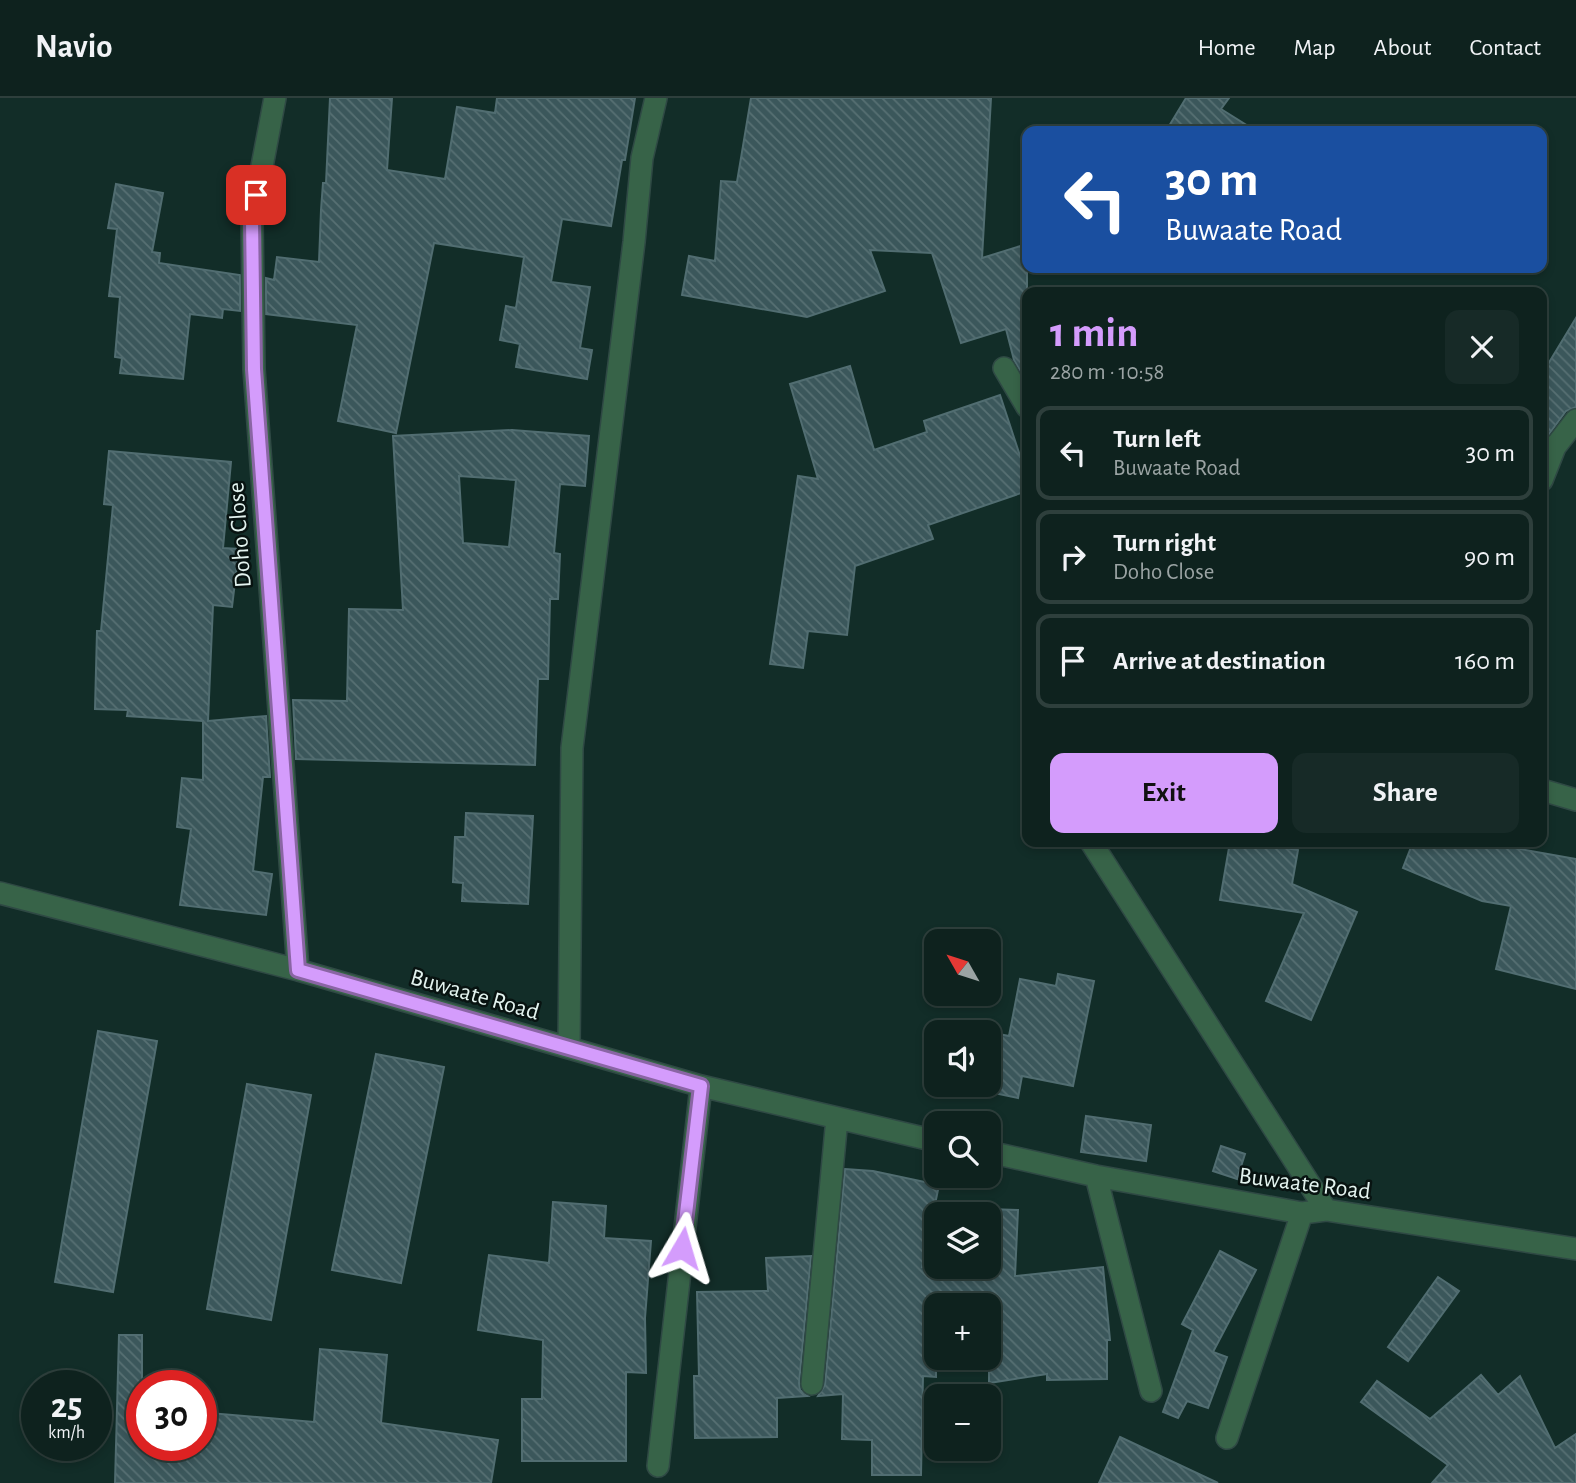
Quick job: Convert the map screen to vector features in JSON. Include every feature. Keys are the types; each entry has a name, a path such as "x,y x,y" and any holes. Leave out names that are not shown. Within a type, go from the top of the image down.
{"street":[{"name":"Doho Close","path":"275,98 252,219 254,369 298,970"},
{"path":"569,1048 572,748 642,158 656,98"},
{"path":"1004,368 1022,399"},
{"path":"1548,447 1576,421"},
{"path":"1547,791 1576,800"},
{"path":"1094,847 1326,1210"},
{"name":"Buwaate Road","path":"0,893 298,970 701,1086 924,1138"},
{"path":"658,1466 701,1086"},
{"path":"813,1384 837,1118"},
{"name":"Buwaate Road","path":"1001,1155 1096,1176 1302,1213 1326,1210 1576,1249"},
{"path":"1096,1176 1151,1391"},
{"path":"1227,1438 1302,1213"}],"building":[{"path":"330,98 392,98 387,170 445,179 457,107 495,113 497,98 635,98 611,226 562,219 551,282 590,287 580,348 592,350 587,379 516,367 520,344 500,340 506,306 516,308 524,257 434,243 396,433 338,421 357,325 266,314 266,278 274,280 277,257 319,262"},
{"path":"751,98 991,98 982,258 1022,246 1022,273 1027,273 1027,287 1022,287 1022,374 1014,360 1006,329 961,343 932,253 870,250 885,291 807,317 682,295 689,256 715,261 721,181 737,182"},
{"path":"1186,98 1229,98 1221,109 1248,126 1169,126"},
{"path":"116,184 163,193 152,252 160,253 159,263 240,275 240,311 223,309 222,318 190,314 183,379 120,373 122,358 115,357 120,297 109,296 117,229 108,228"},
{"path":"1576,318 1576,407 1566,411 1549,434 1547,434 1547,366"},
{"path":"850,366 874,450 927,432 924,421 1000,395 1022,462 1022,493 928,525 933,539 855,566 847,635 808,631 803,668 770,664 798,476 818,479 790,384"},
{"path":"512,430 589,436 585,486 560,484 554,553 560,554 558,599 550,599 548,679 538,679 535,765 296,759 293,700 347,701 349,609 403,610 393,436","holes":["459,476 516,480 509,547 463,543"]},
{"path":"109,451 231,462 223,548 239,549 232,607 213,605 208,721 266,716 270,777 263,777 253,871 272,874 266,915 180,905 191,829 177,827 182,778 203,780 203,721 127,716 128,710 95,709 97,631 101,631 113,505 104,504"},
{"path":"466,813 533,816 528,904 462,901 463,883 453,882 455,837 465,837"},
{"path":"1229,847 1278,847 1298,850 1292,884 1357,912 1311,1020 1266,1001 1304,913 1220,900"},
{"path":"1411,847 1509,847 1576,859 1576,989 1496,969 1511,906 1482,901 1403,868"},
{"path":"1058,974 1094,981 1073,1086 1022,1076 1018,1098 1001,1094 1001,1034 1009,1036 1020,979 1056,986"},
{"path":"98,1031 157,1041 113,1292 55,1282"},
{"path":"376,1054 444,1067 401,1283 332,1270"},
{"path":"247,1084 311,1095 271,1320 207,1309"},
{"path":"1086,1116 1151,1125 1146,1161 1081,1152"},
{"path":"1221,1146 1245,1154 1237,1179 1213,1171"},
{"path":"845,1169 873,1171 924,1182 924,1188 938,1188 935,1202 924,1202 924,1279 1001,1279 1001,1209 1018,1210 1015,1276 1103,1267 1110,1340 1107,1340 1107,1379 1047,1380 1047,1374 989,1383 989,1370 1001,1370 1001,1293 924,1293 924,1370 936,1370 936,1377 923,1376 921,1475 872,1475 872,1440 842,1439 843,1394 818,1396 825,1385"},
{"path":"553,1202 606,1206 604,1238 651,1241 645,1318 646,1373 626,1372 626,1461 522,1461 522,1399 542,1399 543,1340 478,1330 489,1255 549,1263"},
{"path":"1220,1251 1256,1270 1213,1352 1227,1357 1208,1408 1187,1401 1178,1418 1163,1412 1193,1330 1182,1324"},
{"path":"811,1256 799,1383 800,1390 808,1396 777,1398 777,1437 695,1438 694,1376 699,1376 697,1292 768,1291 766,1258"},
{"path":"1438,1277 1459,1291 1408,1361 1388,1347"},
{"path":"119,1335 142,1335 142,1370 126,1370 126,1461 217,1461 217,1414 314,1422 320,1349 387,1355 381,1423 498,1440 491,1483 115,1483"},
{"path":"1481,1375 1498,1395 1520,1376 1555,1448 1576,1434 1576,1483 1432,1483 1448,1465 1361,1402 1377,1381 1430,1419"},
{"path":"1120,1437 1218,1483 1099,1483"}],"route":[{"path":"256,195 252,219 254,369 298,970 701,1086 682,1248"}]}
